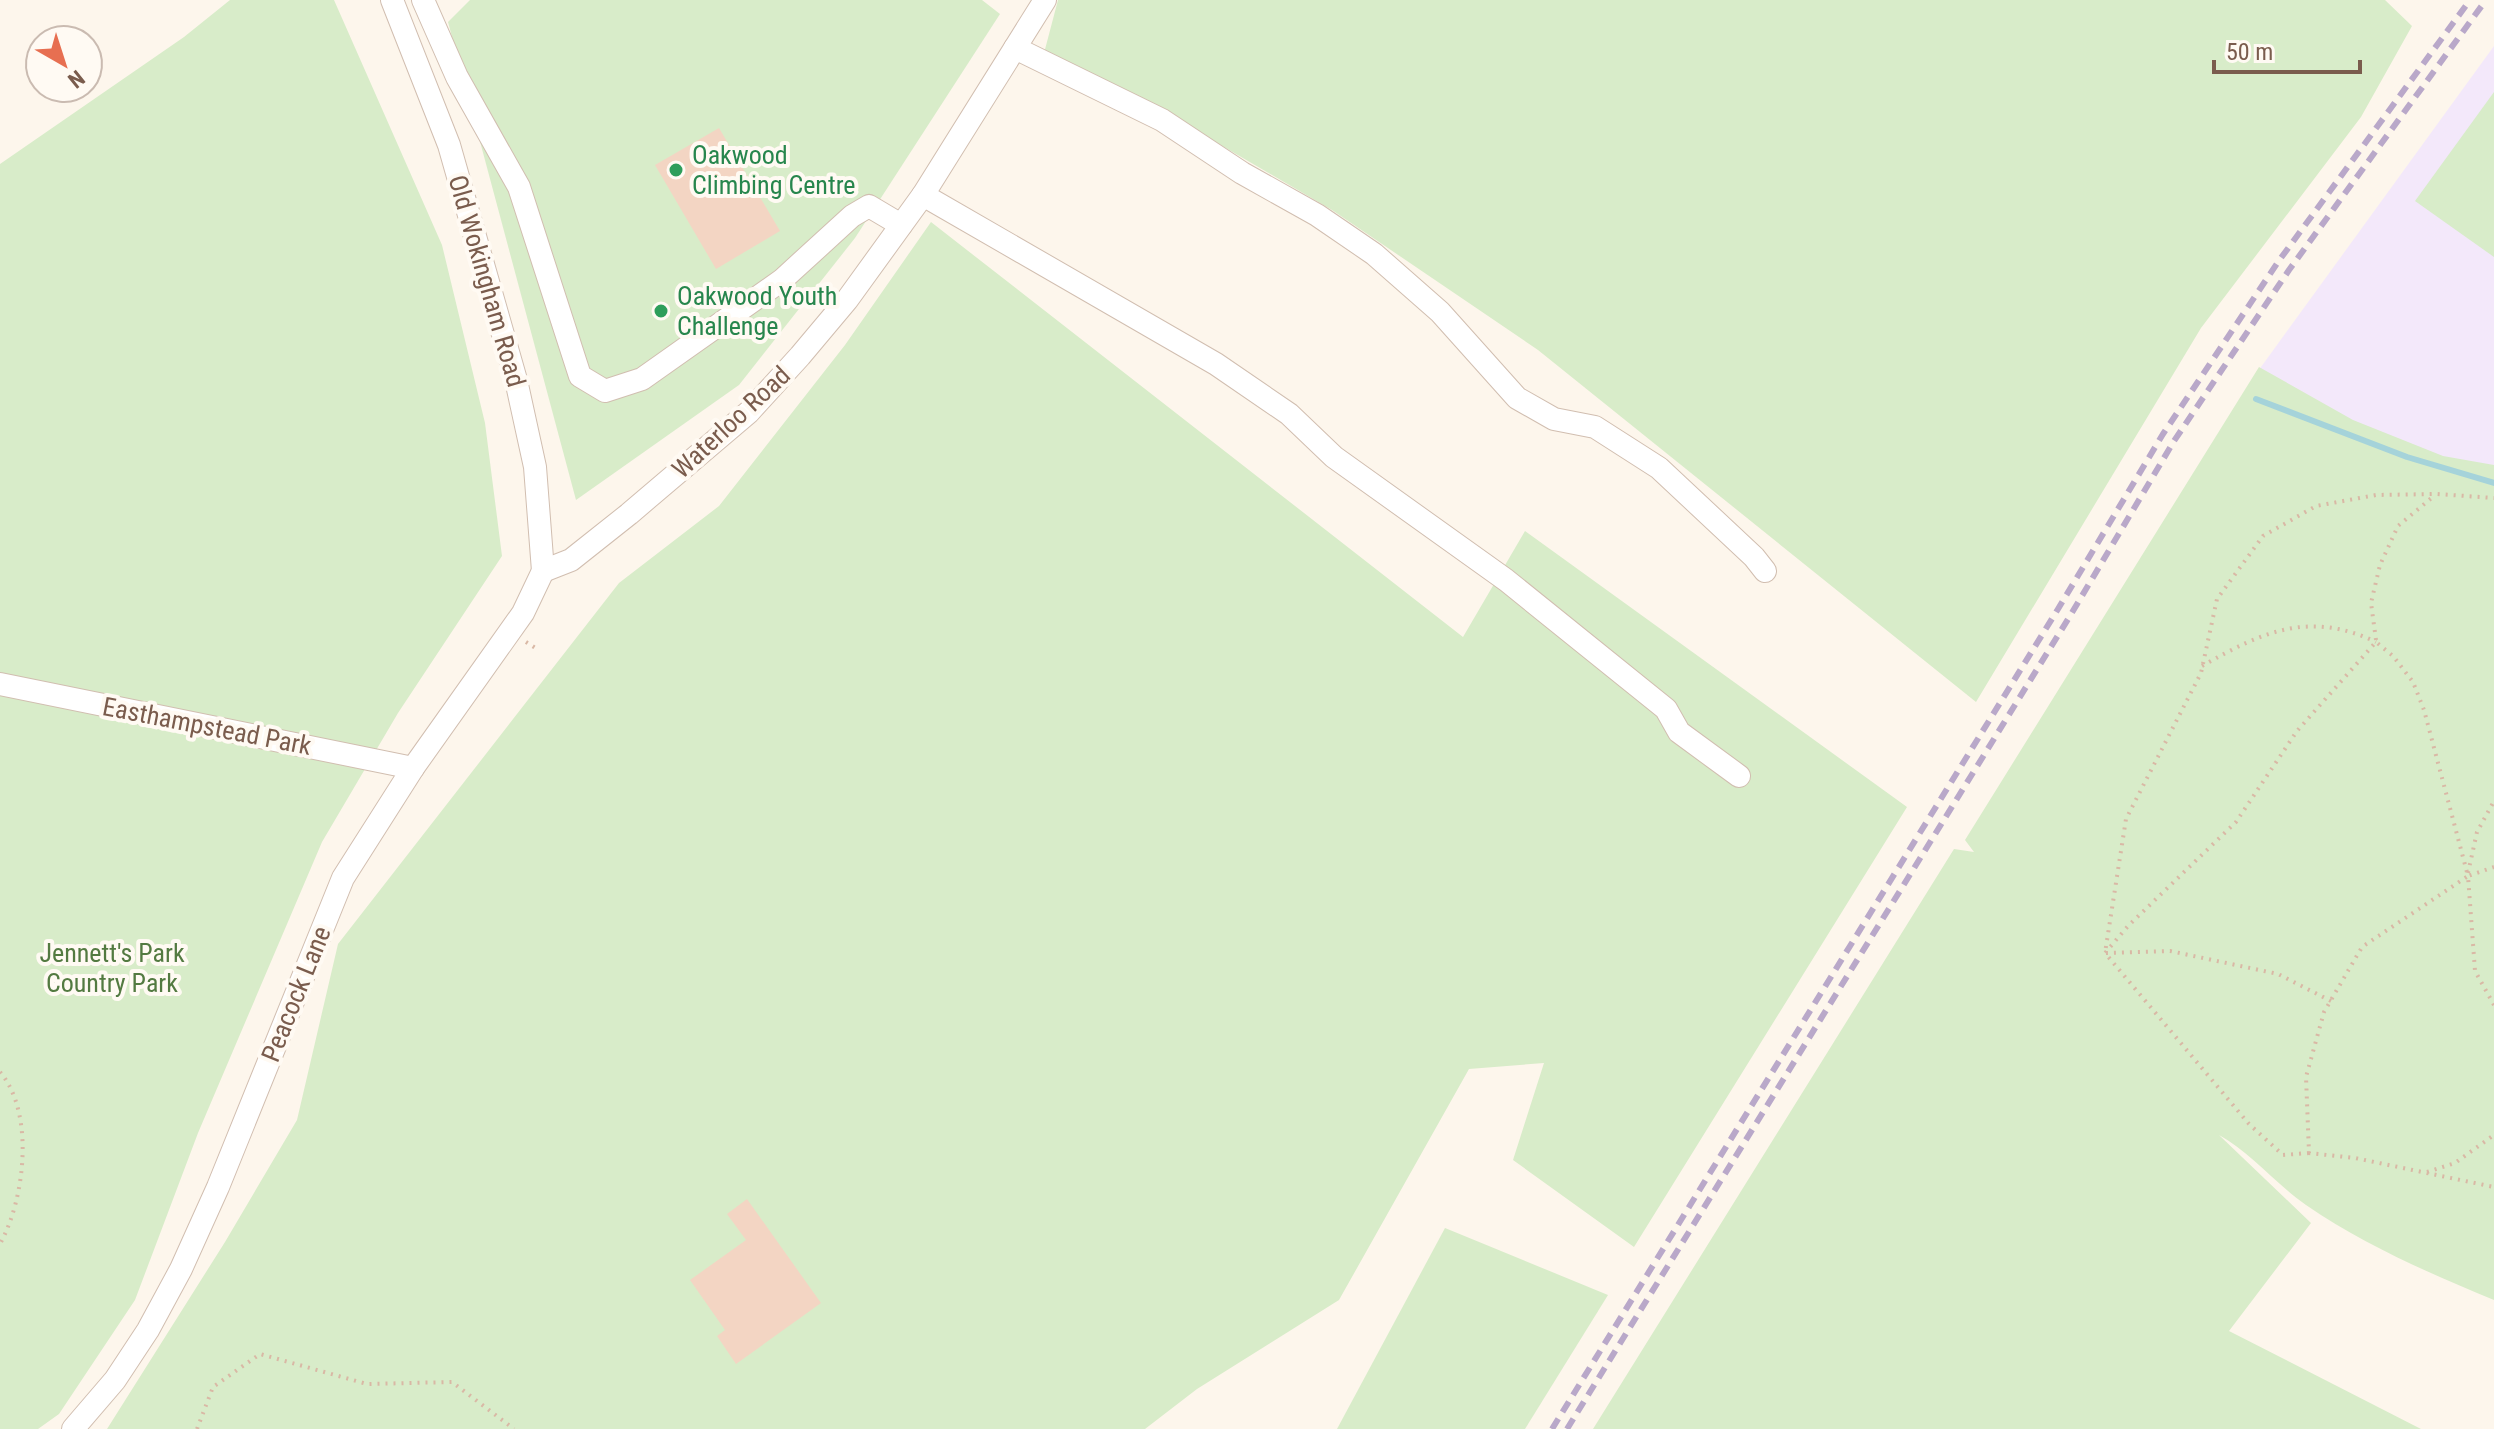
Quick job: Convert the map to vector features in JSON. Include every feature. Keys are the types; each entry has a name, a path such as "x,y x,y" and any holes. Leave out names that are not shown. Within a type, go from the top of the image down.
{"street":[{"name":"Old Wokingham Road","path":"392,0 449,145 516,380 535,467 543,571"},
{"path":"423,0 457,77 519,187 580,376 605,391 642,379 782,280 852,216 869,206 901,225"},
{"name":"Waterloo Road","path":"543,571 571,560 749,412 847,300 923,195 1045,0"},
{"path":"1015,48 1162,120 1242,173 1317,215 1374,254 1440,312 1517,398 1554,419 1595,427 1659,468 1765,571"},
{"path":"923,195 1216,364 1289,414 1334,457 1506,580 1666,709 1679,732 1739,776"},
{"name":"Peacock Lane","path":"73,1429 115,1380 148,1330 181,1269 218,1187 343,878 413,768 523,613 543,571"},
{"name":"Easthampstead Park","path":"0,684 413,768"}],"path":[{"path":"2105,953 2128,926 2236,822 2297,731 2376,642 2371,603 2380,565 2398,526 2437,494"},
{"path":"2494,498 2437,494 2376,495 2316,506 2263,536 2217,599 2202,666 2126,819 2105,953 2249,1124 2283,1155 2309,1153 2355,1158 2494,1187"},
{"path":"2202,666 2250,639 2288,628 2319,626 2350,629 2376,642 2393,656 2413,682 2424,710 2468,876 2475,971 2494,1005"},
{"path":"2468,876 2477,832 2494,801"},
{"path":"2309,1153 2306,1077 2324,1012 2362,947 2468,876 2494,867"},
{"path":"2105,953 2170,951 2185,954 2278,974 2331,1001"},
{"path":"0,1072 11,1085 24,1135 19,1192 0,1244"},
{"path":"2424,1172 2455,1163 2494,1135"},
{"path":"197,1429 213,1387 260,1354 367,1384 452,1382 514,1429"}],"shaded area":[{"path":"2494,46 2494,488 2248,391 2261,367"}],"green space":[{"name":"Jennett's Park Country Park","path":"230,0 334,0 442,245 485,423 502,556 398,713 322,842 198,1133 135,1300 59,1414 38,1429 0,1429 0,164 87,104 104,104 104,92 184,37"},
{"name":"Oakwood Youth Challenge","path":"470,0 982,0 1000,14 855,238 739,385 576,500 448,22"},
{"path":"1058,0 2385,0 2412,26 2361,117 2201,328 1976,702 1538,350 1332,210 1176,119 1043,57"},
{"path":"2494,92 2494,257 2415,201"},
{"path":"931,222 1463,637 1525,531 1907,807 1634,1247 1513,1160 1544,1063 1469,1069 1339,1300 1197,1389 1145,1429 107,1429 225,1242 297,1120 338,944 619,583 719,506 845,345"},
{"path":"2259,367 2353,420 2443,456 2494,465 2494,1300 2351,1233 2295,1197 2219,1135 2311,1223 2229,1331 2421,1429 1593,1429 1954,849 1974,852 1965,840"},
{"path":"1445,1228 1608,1295 1525,1429 1337,1429"}],"building":[{"path":"719,128 780,231 716,269 655,165"},
{"path":"747,1199 821,1303 736,1364 717,1336 725,1330 690,1280 746,1240 727,1214"}],"waterway":[{"path":"2256,399 2407,457 2494,483"}],"railway":[{"path":"1552,1429 2163,434 2278,262 2470,0"},
{"path":"1567,1429 2070,616 2174,441 2289,270 2486,0"}],"place":[{"name":"Oakwood Climbing Centre","path":"676,170"},
{"name":"Oakwood Youth Challenge","path":"661,311"}]}
